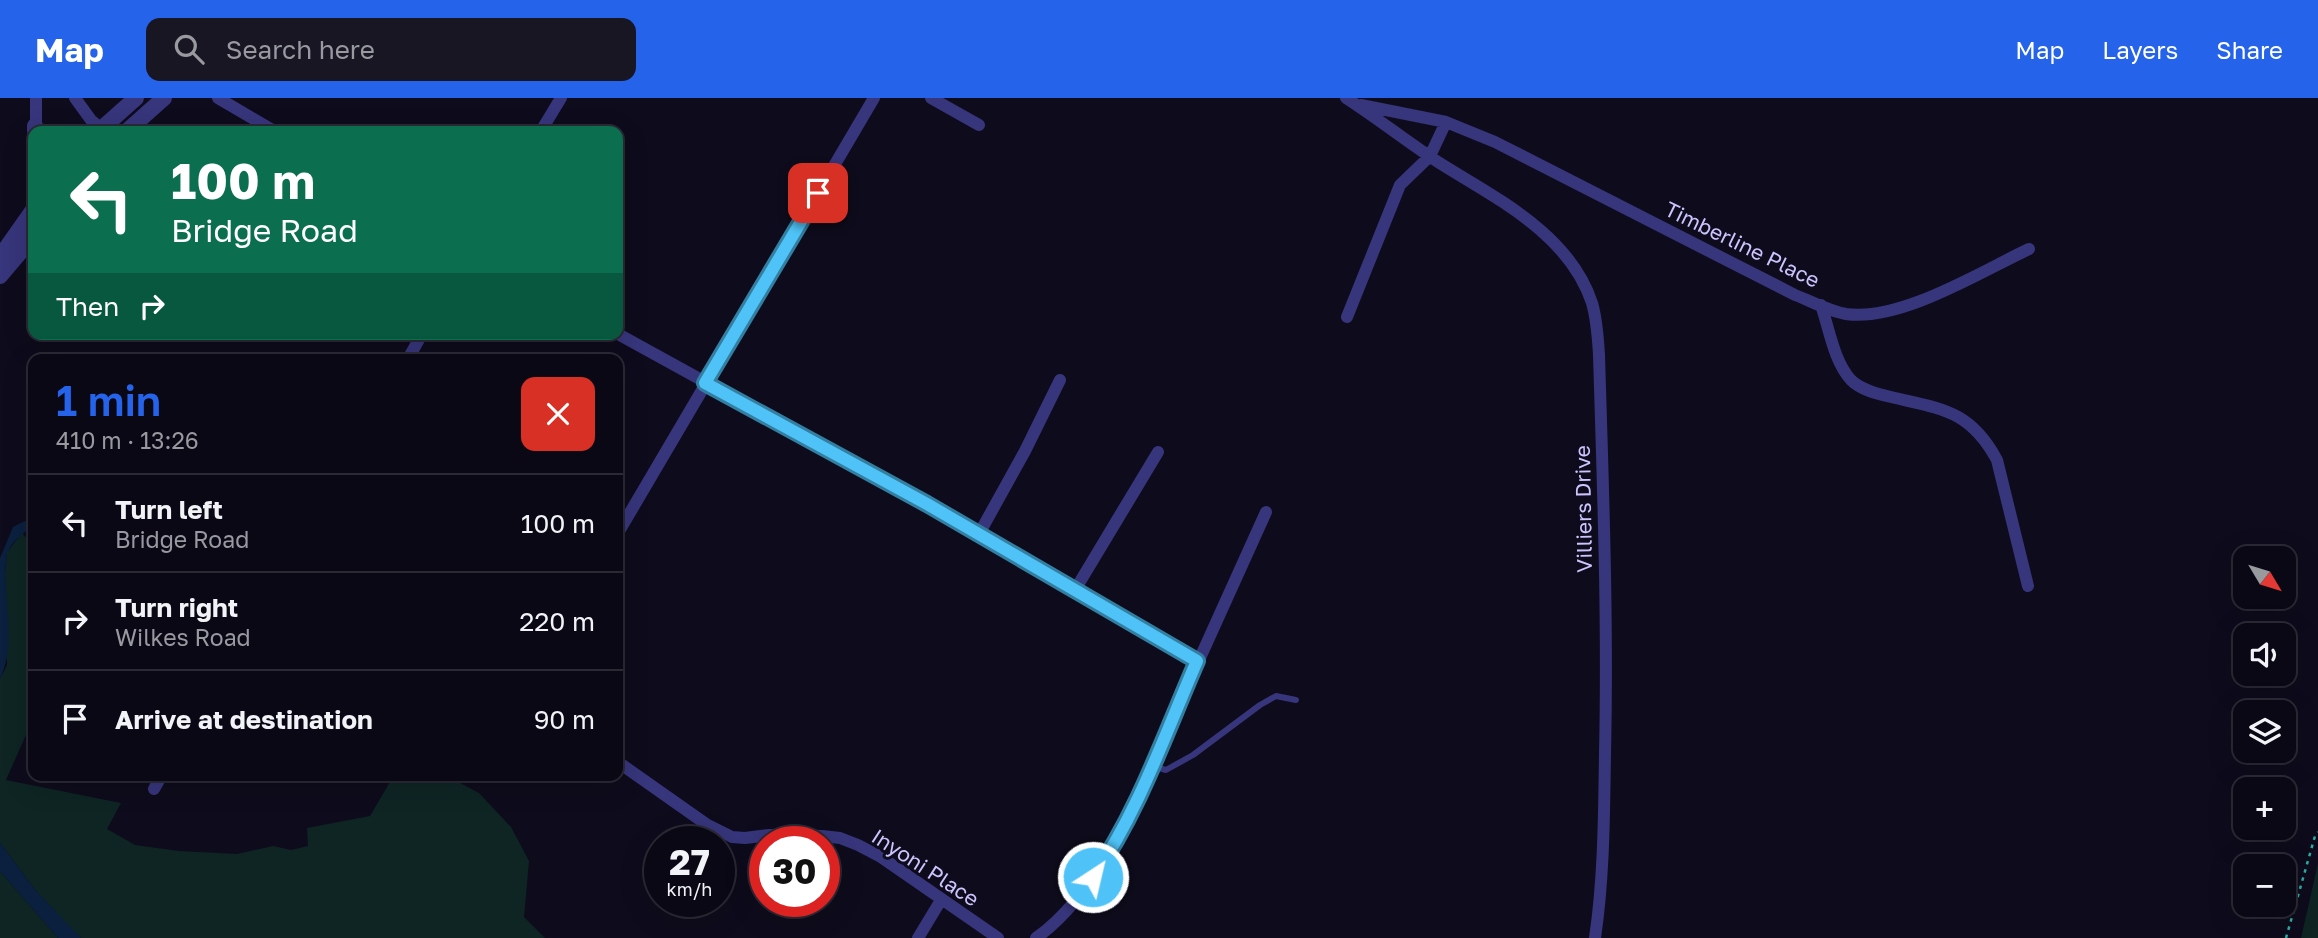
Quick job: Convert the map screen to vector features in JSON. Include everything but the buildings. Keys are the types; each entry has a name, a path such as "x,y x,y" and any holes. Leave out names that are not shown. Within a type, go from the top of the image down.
{"street":[{"path":"36,98 36,126"},
{"path":"75,98 97,126"},
{"path":"105,126 136,98"},
{"path":"133,126 164,98"},
{"path":"218,98 266,126"},
{"path":"544,126 561,98"},
{"path":"623,524 874,98"},
{"path":"932,98 979,125"},
{"name":"Timberline Place","path":"1351,101 1446,122 1495,142 1795,295 1843,314 1866,316 1924,300 2029,249"},
{"name":"Villiers Drive","path":"1351,101 1536,225 1583,279 1592,303 1597,324 1606,719 1604,842 1601,901 1595,938"},
{"path":"1348,317 1400,185 1430,156 1446,122"},
{"path":"0,257 28,217"},
{"path":"0,276 28,243"},
{"path":"1821,305 1838,355 1852,381 1866,390 1948,411 1977,429 1989,444 1997,460 2028,586"},
{"path":"623,337 979,534 1197,661"},
{"path":"979,534 1026,451 1060,380"},
{"path":"1075,590 1158,452"},
{"path":"1036,938 1067,911 1115,846 1266,512"},
{"name":"Inyoni Place","path":"623,766 706,824 732,837 802,835 840,838 881,857 998,938"},
{"path":"154,789 159,781"},
{"path":"918,938 941,900"}],"lane":[{"path":"1152,766 1166,770 1193,755 1276,696 1296,700"}],"path":[{"path":"2286,938 2318,832"}],"green space":[{"path":"22,533 28,540 28,730 6,780 121,803 107,829 135,845 179,851 237,854 273,846 291,850 308,846 307,828 370,816 390,781 456,781 479,793 511,827 529,861 524,917 545,938 81,938 36,891 0,843 0,679 7,665 7,552"},
{"path":"2318,863 2318,938 2301,938"},
{"path":"0,871 58,938 0,938"}],"water":[{"path":"28,520 28,530 14,542 7,554 5,570 9,633 0,679 0,558 13,527"},
{"path":"0,843 36,891 81,938 58,938 0,871"}],"route":[{"path":"818,193 705,383 927,504 1197,661 1134,808 1115,846 1093,877"}]}
